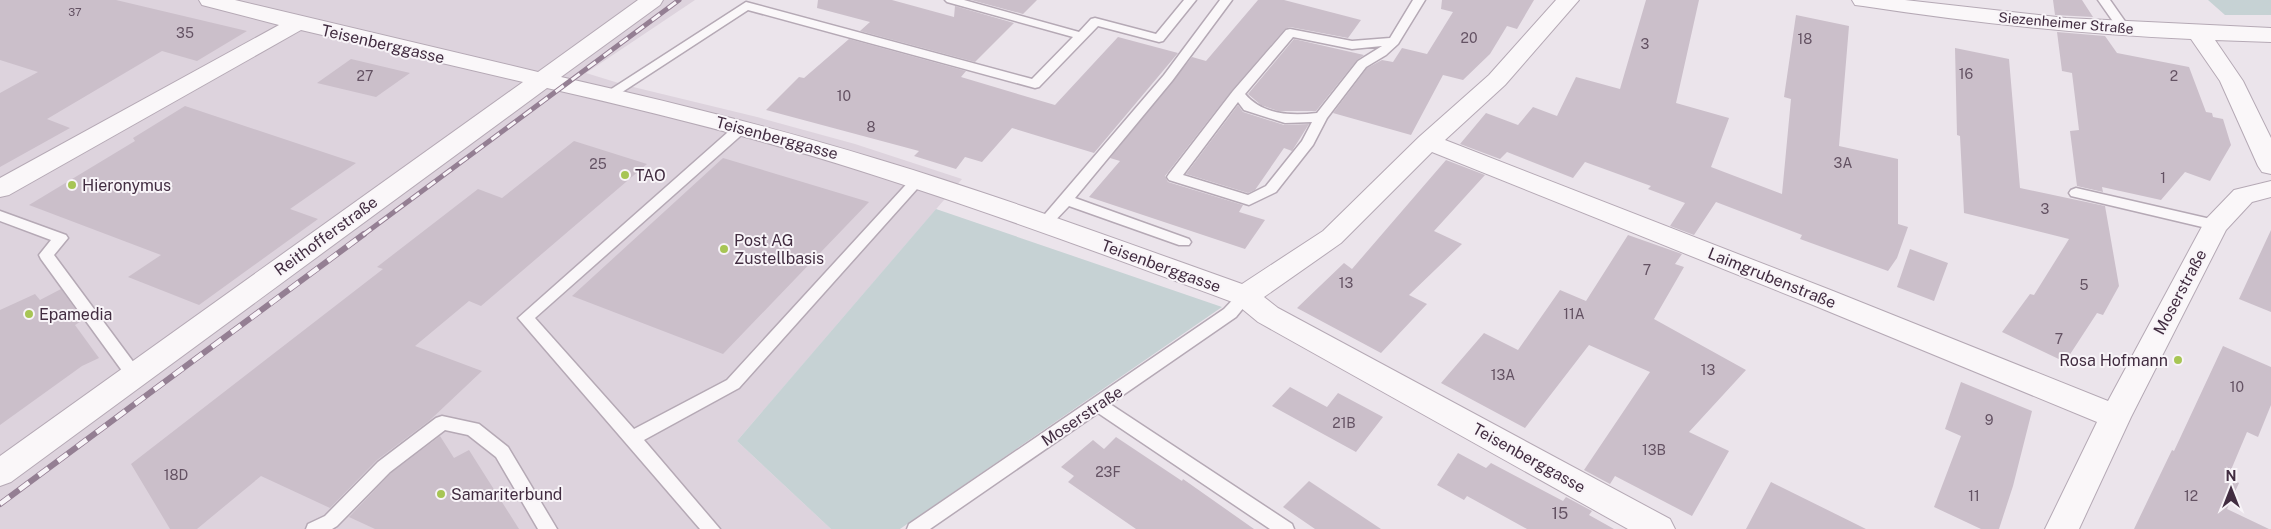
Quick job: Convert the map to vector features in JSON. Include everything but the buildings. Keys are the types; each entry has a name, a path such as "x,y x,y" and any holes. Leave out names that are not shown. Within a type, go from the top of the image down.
{"street":[{"name":"Teisenberggasse","path":"210,0 296,24 608,95 741,128 918,180 1244,296 1268,315 1658,529"},
{"name":"Reithofferstraße","path":"0,473 652,0"},
{"path":"1244,296 1332,237 1428,142 1497,80 1568,0"},
{"name":"Siezenheimer Straße","path":"1863,0 1912,8 1986,16 2123,28 2271,35"},
{"path":"0,189 296,24"},
{"path":"2198,33 2220,59 2241,97 2271,166"},
{"name":"Laimgrubenstraße","path":"1428,142 1823,298 2115,417"},
{"name":"Moserstraße","path":"2062,529 2115,417 2215,225 2243,196 2271,189"}],"lane":[{"path":"951,0 1081,36"},
{"path":"608,95 746,6 1035,84 1095,22 1160,38 1190,0"},
{"path":"1044,224 1168,78 1226,0"},
{"path":"1394,41 1352,45 1290,33 1238,94 1174,177 1249,200 1271,189 1308,142 1321,117 1362,64 1382,52 1394,41 1419,0"},
{"path":"2104,0 2123,28"},
{"path":"1238,94 1249,107 1290,120 1321,117"},
{"path":"711,529 526,318 741,128"},
{"path":"631,439 733,384 918,180"},
{"path":"2076,193 2215,225"},
{"path":"1066,200 1184,242"},
{"path":"0,216 61,238 46,255 134,375"},
{"name":"Moserstraße","path":"916,529 1099,405 1230,313 1244,296"},
{"path":"1099,405 1285,529"},
{"path":"315,529 331,521 384,467 442,424 473,429 502,452 548,529"}],"shaded area":[{"path":"34,0 695,0 586,73 625,85 757,117 855,144 962,179 737,441 831,529 0,529 0,16"},
{"path":"2208,0 2271,0 2271,15 2225,15"},
{"path":"936,209 1222,307 900,529 831,529 737,441"}],"railway":[{"path":"363,235 679,0"},
{"path":"0,504 364,234"}],"place":[{"name":"TAO","path":"625,175"},
{"name":"Hieronymus","path":"72,185"},
{"name":"Post AG Zustellbasis","path":"724,249"},
{"name":"Epamedia","path":"29,314"},
{"name":"Rosa Hofmann","path":"2178,360"},
{"name":"Samariterbund","path":"441,494"}]}
